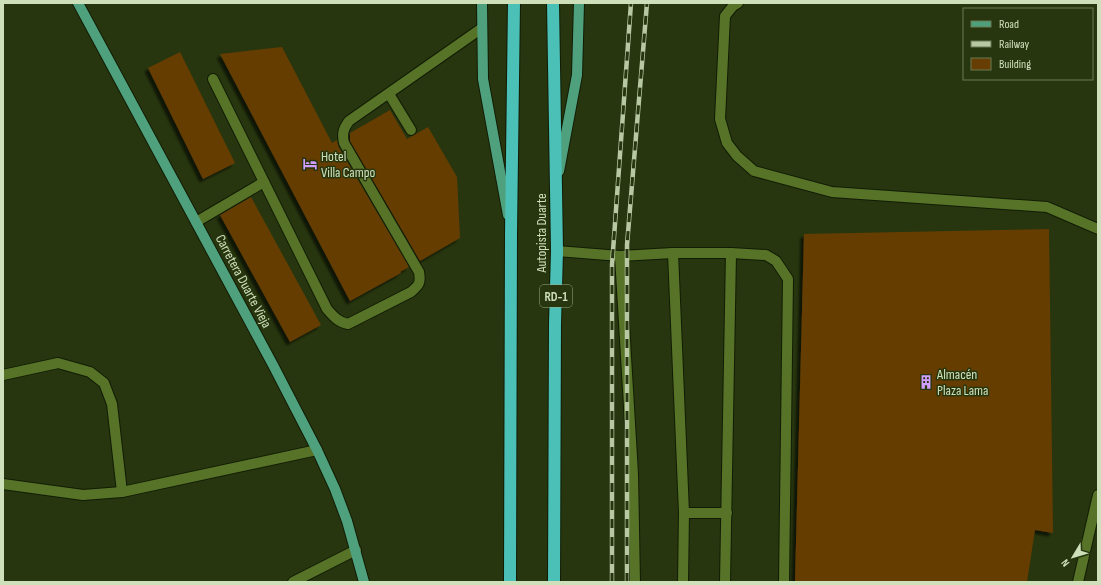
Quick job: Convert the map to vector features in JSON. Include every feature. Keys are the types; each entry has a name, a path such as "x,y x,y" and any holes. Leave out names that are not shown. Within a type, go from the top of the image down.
{"highway":[{"path":"510,582 511,233 514,6"},
{"name":"Autopista Duarte","path":"553,6 557,251 555,331 554,582"}],"main road":[{"name":"Carretera Duarte Vieja","path":"78,3 317,450 347,521 364,582"},
{"path":"482,3 483,79 511,233"},
{"path":"556,191 577,75 578,3"}],"street":[{"path":"738,3 733,6 725,16 720,119 727,143 737,156 754,171 832,192 1047,207 1098,229"},
{"path":"213,79 327,309 335,319 342,323 348,324 411,292 419,286 420,279 419,272 344,143 342,134 345,127 349,121 482,28"},
{"path":"389,94 411,130"},
{"path":"196,222 264,182"},
{"path":"557,251 620,256 673,253 732,253 766,255 776,261 788,279 784,582"},
{"path":"673,253 684,513 683,582"},
{"path":"725,582 732,253"},
{"path":"620,256 633,474 635,582"},
{"path":"3,375 58,363 90,372 104,383 112,404 122,492"},
{"path":"3,484 83,495 122,492 317,450"},
{"path":"1078,582 1098,495"},
{"path":"684,513 727,513"},
{"path":"293,582 356,550"}],"building":[{"name":"Hotel Villa Campo","path":"282,47 332,143 337,140 338,146 409,267 400,272 401,273 350,301 220,54"},
{"path":"180,52 235,163 203,179 148,68"},
{"path":"390,110 407,139 428,127 457,177 460,238 420,261 350,141 350,133"},
{"path":"251,197 321,325 290,342 220,215"},
{"name":"Almacén Plaza Lama","path":"1049,229 1053,533 1035,530 1027,582 795,582 804,234"}],"railway":[{"path":"612,582 612,265 631,3"},
{"path":"627,582 627,245 647,3"}],"place":[{"name":"Hotel Villa Campo","path":"310,164"},
{"name":"Almacén Plaza Lama","path":"926,382"}]}
